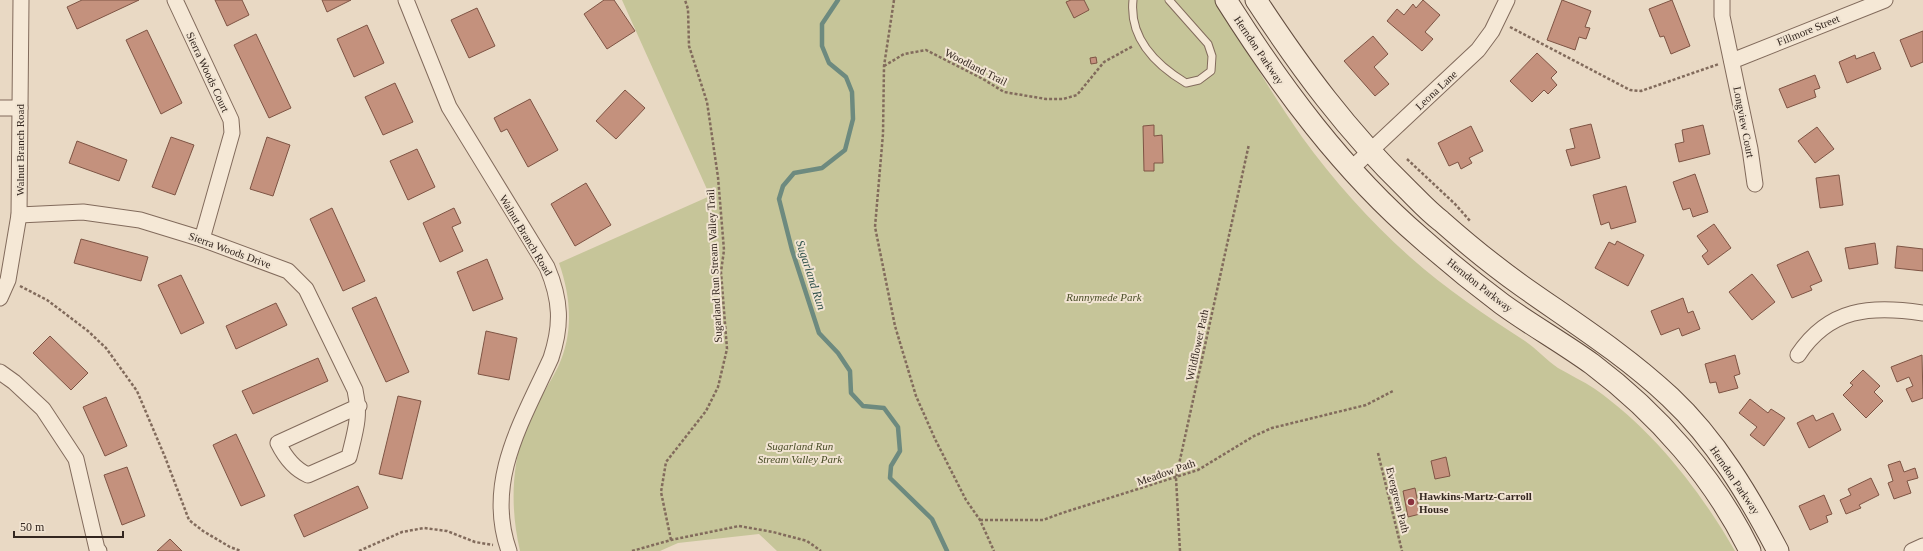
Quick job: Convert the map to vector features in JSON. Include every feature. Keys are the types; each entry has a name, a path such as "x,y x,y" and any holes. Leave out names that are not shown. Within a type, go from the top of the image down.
{"main road":[{"name":"Herndon Parkway","path":"1226,0 1290,95 1351,169 1420,237 1461,272 1503,304 1591,364 1653,417 1689,457 1720,497 1750,551"},
{"name":"Herndon Parkway","path":"1256,0 1305,72 1329,104 1370,152 1439,220 1522,286 1609,346 1671,398 1707,440 1739,482 1778,551"}],"street":[{"name":"Walnut Branch Road","path":"0,298 8,280 19,215 21,0"},
{"name":"Sierra Woods Court","path":"175,0 230,120 232,133 202,239"},
{"name":"Walnut Branch Road","path":"406,0 449,107 459,126 547,267 555,285 559,304 559,325 556,343 551,358 511,446 504,472 501,497 502,521 509,551"},
{"name":"Leona Lane","path":"1351,169 1478,50 1497,20 1507,0"},
{"name":"Longview Court","path":"1722,0 1722,16 1750,149 1755,184"},
{"name":"Fillmore Street","path":"1732,61 1885,0"},
{"path":"0,108 20,108"},
{"name":"Sierra Woods Drive","path":"19,215 83,212 140,220 202,239 288,271 306,289 355,390 359,406 358,421 349,457 308,475 299,471 284,455 278,442 359,406"},
{"path":"1798,355 1807,341 1819,330 1833,320 1849,314 1871,310 1894,309 1923,314"},
{"path":"0,372 14,382 43,410 76,459 97,549 99,551"},
{"path":"1912,551 1923,546"}],"lane":[{"path":"1133,0 1132,11 1140,42 1171,74 1186,83 1199,80 1211,71 1212,56 1208,44 1169,0"}],"path":[{"name":"Sugarland Run Stream Valley Trail","path":"670,540 661,492 666,462 706,412 718,386 727,349 721,272 724,250 718,177 707,102 689,46 688,9 684,0"},
{"path":"894,0 884,66 883,134 875,227 895,326 916,396 966,500 980,520 994,551"},
{"path":"1497,20 1630,90 1641,91 1732,61"},
{"name":"Woodland Trail","path":"884,66 904,54 926,50 983,79 1004,92 1046,99 1063,99 1077,95 1104,62 1140,42"},
{"name":"Wildflower Path","path":"1180,551 1176,478 1250,144"},
{"path":"22,288 47,300 106,348 137,391 165,457 189,520 216,539 241,551"},
{"name":"Meadow Path","path":"980,520 1043,520 1198,470 1254,436 1272,428 1366,405 1393,391"},
{"name":"Evergreen Path","path":"1378,453 1402,551"},
{"path":"632,551 670,540 739,526 773,532 808,541 821,551"},
{"path":"359,551 402,532 424,528 447,532 475,542 494,545"}],"green space":[{"name":"Runnymede Park","path":"622,0 1216,0 1302,137 1340,185 1367,215 1410,257 1452,291 1529,344 1549,362 1595,389 1636,423 1674,462 1707,506 1735,551 777,551 759,534 678,543 660,551 520,551 514,507 514,478 519,449 530,416 558,367 567,341 569,328 566,289 559,263 710,196"}],"building":[{"path":"82,0 139,0 77,29 67,7"},
{"path":"215,0 242,0 249,15 227,26"},
{"path":"322,0 351,0 327,12"},
{"path":"604,0 614,0 635,31 607,49 584,14"},
{"path":"1071,0 1084,0 1089,10 1074,18 1066,2"},
{"path":"1423,0 1440,15 1425,32 1433,39 1422,51 1387,21 1397,9 1404,15 1413,4 1416,8"},
{"path":"1562,0 1591,11 1585,27 1590,28 1586,39 1579,37 1575,50 1547,40"},
{"path":"1672,0 1690,46 1671,54 1664,36 1660,37 1649,9"},
{"path":"477,8 495,46 469,58 451,20"},
{"path":"367,25 384,63 354,77 337,39"},
{"path":"147,30 182,103 161,114 126,40"},
{"path":"1923,31 1923,62 1911,67 1900,40"},
{"path":"256,34 291,108 269,118 234,45"},
{"path":"1373,36 1388,54 1374,67 1389,84 1375,96 1344,61"},
{"path":"1874,52 1881,69 1847,83 1839,62 1855,55 1856,59"},
{"path":"1537,53 1557,72 1551,78 1557,85 1548,94 1544,90 1532,102 1510,81"},
{"path":"1096,57 1097,63 1091,64 1090,58"},
{"path":"1815,75 1820,88 1814,90 1816,97 1787,108 1779,89"},
{"path":"395,83 413,122 383,135 365,97"},
{"path":"625,90 645,108 616,139 596,121"},
{"path":"530,99 558,150 528,167 507,129 501,132 494,118"},
{"path":"1591,124 1600,158 1571,166 1566,150 1575,148 1570,129"},
{"path":"1154,125 1154,136 1162,135 1163,163 1154,163 1154,171 1144,171 1143,126"},
{"path":"1703,125 1710,154 1679,162 1675,144 1684,142 1682,130"},
{"path":"1471,126 1483,151 1469,158 1472,163 1461,169 1458,162 1449,166 1438,143"},
{"path":"1817,127 1834,149 1815,163 1798,141"},
{"path":"171,137 194,145 175,195 152,187"},
{"path":"267,137 290,145 273,196 250,189"},
{"path":"77,141 127,160 119,181 69,163"},
{"path":"417,149 435,187 408,200 390,161"},
{"path":"1695,174 1708,212 1693,217 1690,208 1683,210 1673,182"},
{"path":"1839,175 1843,205 1820,208 1816,178"},
{"path":"586,183 611,225 575,246 551,204"},
{"path":"1626,186 1636,222 1611,229 1609,222 1601,225 1593,195"},
{"path":"332,208 365,281 343,291 310,219"},
{"path":"454,208 461,223 452,227 463,251 440,262 423,223"},
{"path":"1714,224 1731,248 1708,265 1702,256 1708,251 1697,236"},
{"path":"81,239 148,257 141,281 74,263"},
{"path":"1617,241 1644,255 1628,286 1595,268 1609,242 1615,245"},
{"path":"1875,243 1878,264 1849,269 1845,248"},
{"path":"1897,246 1923,249 1923,271 1895,268"},
{"path":"1808,251 1822,281 1810,286 1812,290 1792,298 1777,265"},
{"path":"487,259 503,299 473,311 457,272"},
{"path":"1752,274 1775,302 1752,320 1729,292"},
{"path":"181,275 204,323 181,334 158,285"},
{"path":"376,297 409,372 386,382 352,308"},
{"path":"1683,298 1688,313 1693,311 1700,329 1682,336 1679,328 1661,335 1651,311"},
{"path":"276,303 287,325 236,349 226,326"},
{"path":"486,331 517,338 509,380 478,374"},
{"path":"50,336 88,373 71,390 33,353"},
{"path":"1735,355 1740,374 1734,376 1738,388 1719,393 1716,382 1710,383 1705,364"},
{"path":"1922,355 1923,398 1912,402 1906,389 1913,386 1909,377 1897,382 1891,367"},
{"path":"318,358 328,381 253,414 242,391"},
{"path":"1863,370 1880,386 1874,392 1883,401 1866,418 1843,395 1853,385 1850,383"},
{"path":"398,396 421,401 402,479 379,474"},
{"path":"106,397 127,446 105,456 83,407"},
{"path":"1750,399 1768,413 1771,409 1785,418 1764,446 1750,435 1757,427 1739,413"},
{"path":"1833,413 1841,430 1809,448 1797,423 1813,415 1816,421"},
{"path":"236,434 265,496 241,506 213,445"},
{"path":"1446,457 1450,476 1435,479 1431,461"},
{"path":"1900,461 1904,472 1915,468 1918,478 1907,481 1911,493 1894,499 1888,483 1893,481 1888,465"},
{"path":"127,467 145,516 122,525 104,475"},
{"path":"1871,478 1879,495 1859,505 1861,508 1846,514 1840,500 1851,495 1848,489"},
{"path":"358,486 368,508 304,537 294,515"},
{"name":"Hawkins-Martz-Carroll House","path":"1415,488 1420,514 1408,517 1403,491"},
{"path":"1824,495 1832,514 1826,516 1828,522 1810,530 1799,506"},
{"path":"170,539 182,551 157,551"}],"waterway":[{"name":"Sugarland Run","path":"838,0 822,24 822,46 829,63 846,77 852,92 853,119 845,150 822,168 794,173 783,186 779,199 792,250 819,333 838,353 850,371 851,393 863,406 884,408 898,427 900,451 891,466 890,478 932,519 947,551"}],"place":[{"name":"Hawkins-Martz-Carroll House","path":"1411,502"}],"park label":[{"name":"Sugarland Run Stream Valley Park","path":"800,452"}]}
